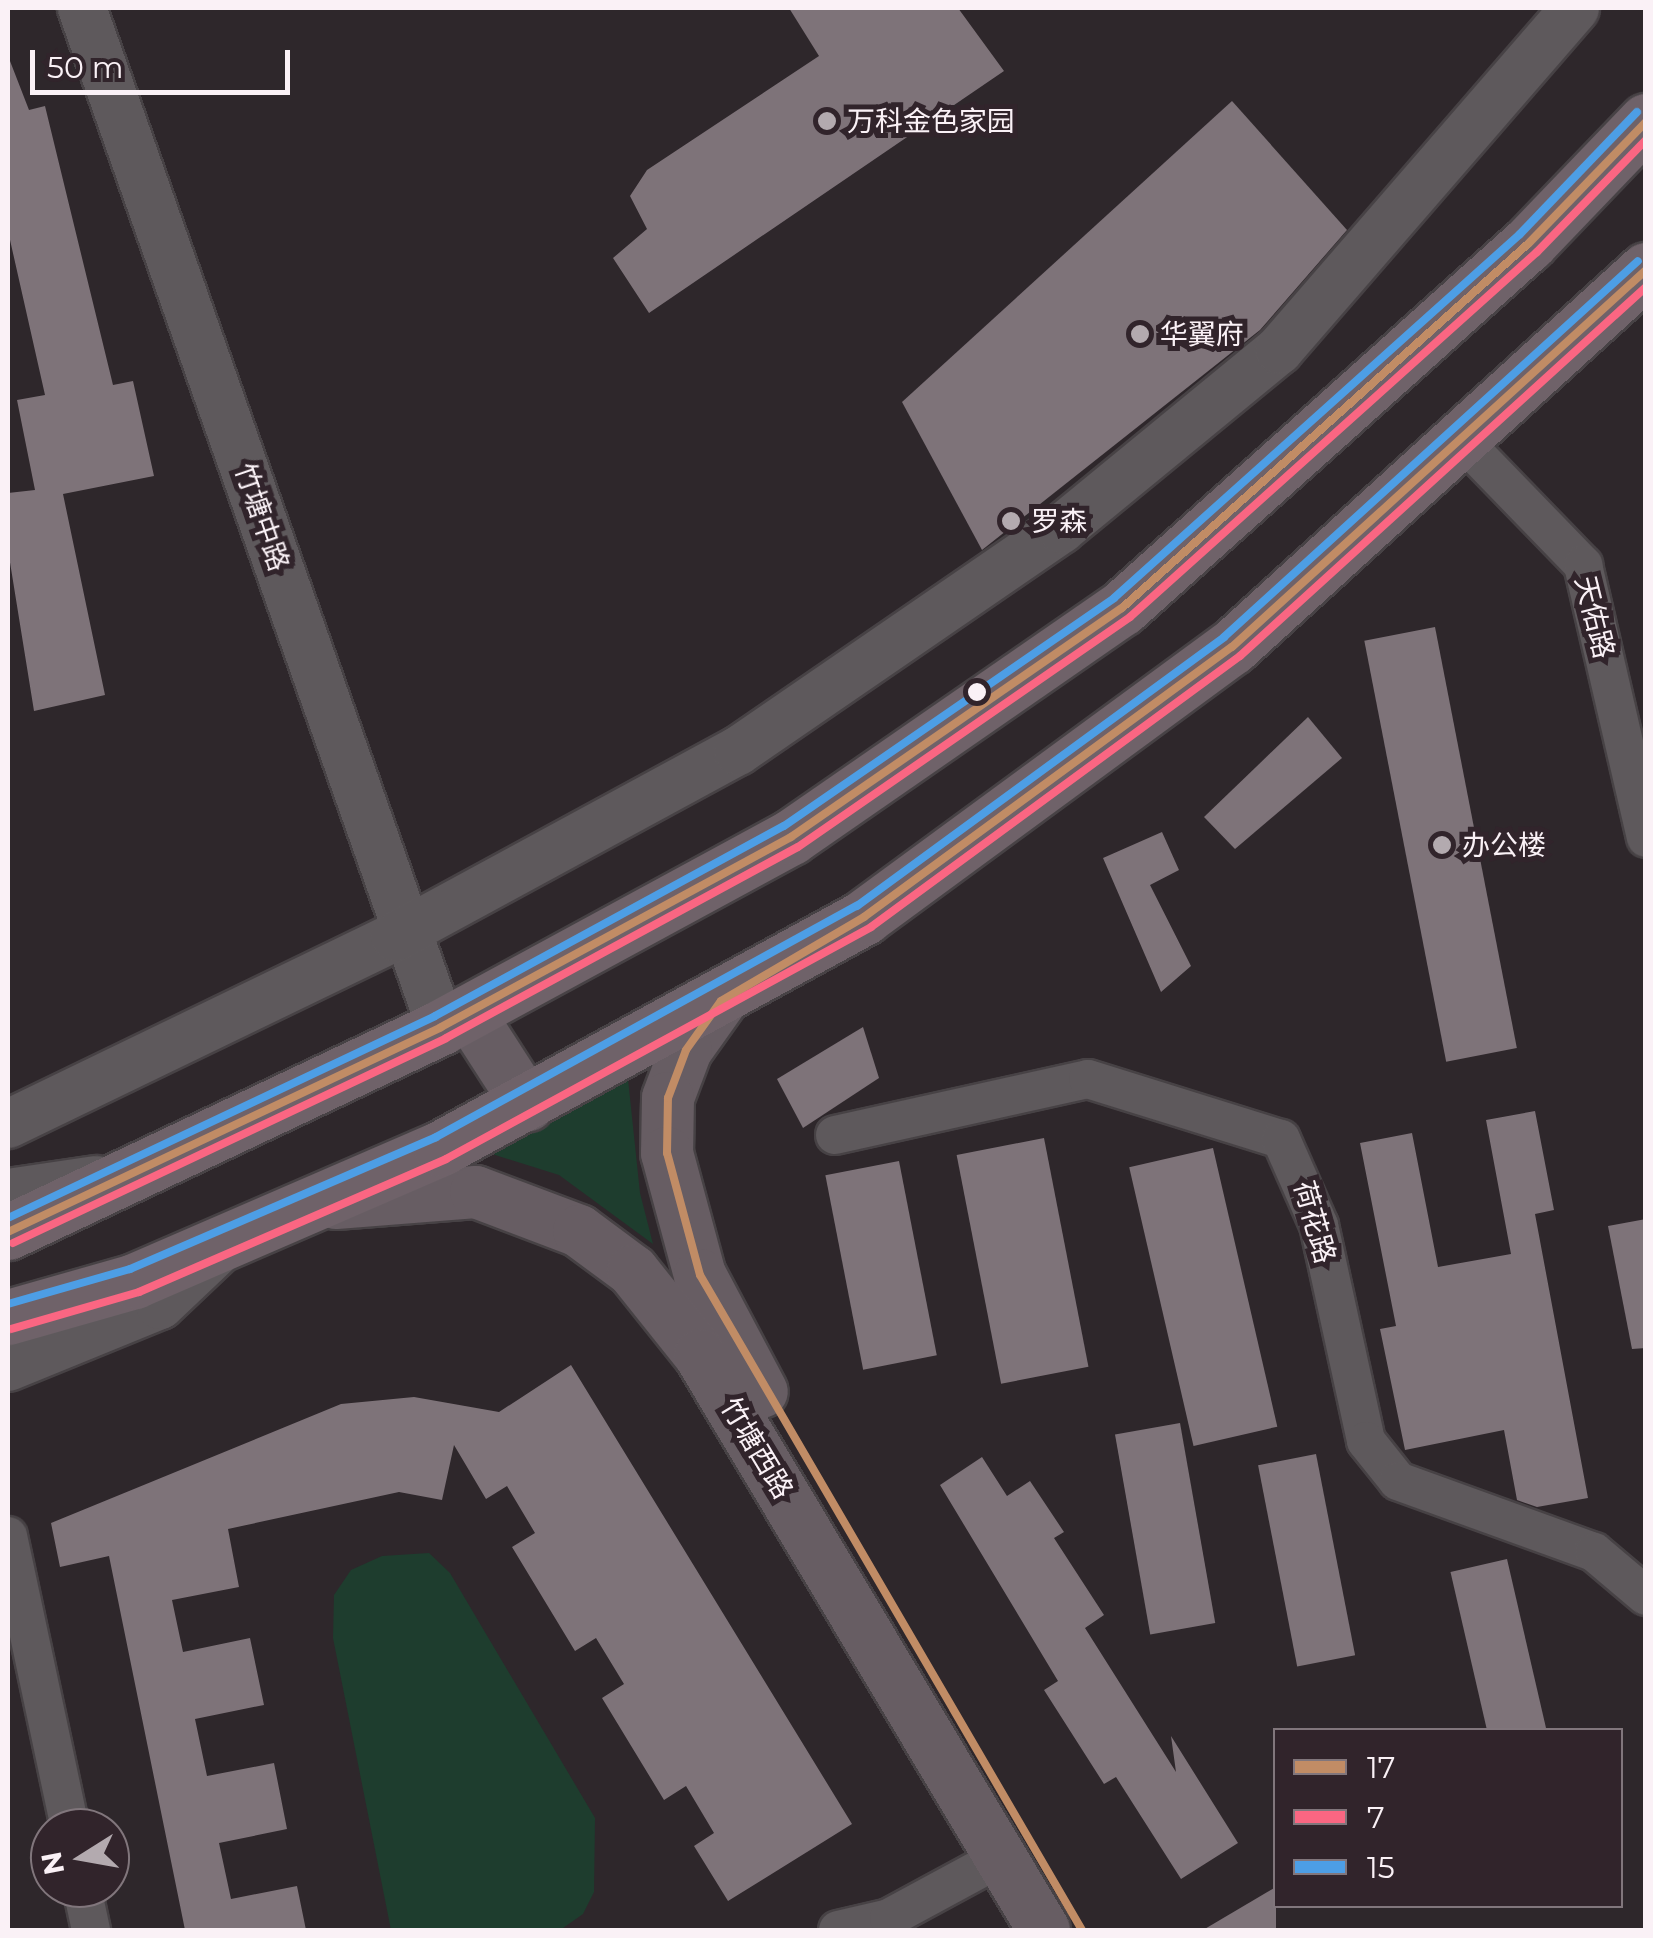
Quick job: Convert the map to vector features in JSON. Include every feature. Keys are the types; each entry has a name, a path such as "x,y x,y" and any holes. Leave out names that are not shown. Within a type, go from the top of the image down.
{"main road":[{"path":"8,1232 454,1019 791,837 1122,608 1529,243 1646,121"},
{"path":"8,1317 221,1247 528,1105 722,1001 869,914 1232,647 1638,282"},
{"name":"竹塘西路","path":"722,1001 686,1050 668,1098 667,1154 700,1275 1082,1930"},
{"path":"454,1019 528,1105"},
{"name":"竹塘西路","path":"310,1207 476,1192 579,1231 633,1270 700,1355 1044,1930"}],"street":[{"name":"竹塘中路","path":"82,8 408,930 454,1019"},
{"path":"8,1124 408,930 738,752 1060,529 1278,350 1575,8"},
{"name":"天佑路","path":"1462,441 1583,566 1646,838"},
{"name":"荷花路","path":"835,1135 1088,1080 1281,1140 1320,1225 1366,1441 1398,1481 1594,1552 1646,1596"},
{"path":"8,1193 134,1174"},
{"path":"8,1368 160,1305 221,1247"},
{"path":"8,1536 66,1808"},
{"path":"838,1930 889,1918 1000,1858"}],"green space":[{"path":"628,1079 640,1193 653,1244 559,1175 492,1154"},
{"path":"429,1553 450,1573 595,1818 594,1892 583,1914 563,1928 391,1930 333,1638 334,1595 351,1570 382,1556"}],"building":[{"name":"万科金色家园","path":"789,8 958,8 1004,71 649,313 613,258 647,229 630,196 647,170 819,56"},
{"path":"10,61 29,110 45,106 113,385 133,381 154,476 63,494 105,695 34,711 8,550 8,493 35,490 17,400 45,395 8,231"},
{"name":"华翼府","path":"1232,101 1347,230 1260,330 982,550 902,402"},
{"name":"办公楼","path":"1435,627 1517,1048 1446,1062 1364,641"},
{"path":"1308,717 1342,758 1235,849 1204,817"},
{"path":"1162,832 1179,870 1150,885 1191,966 1161,992 1103,858"},
{"path":"863,1027 879,1078 803,1128 777,1079"},
{"path":"1535,1111 1554,1210 1535,1214 1588,1498 1537,1507 1517,1500 1504,1430 1405,1450 1380,1329 1396,1326 1360,1143 1412,1133 1438,1267 1511,1254 1486,1120"},
{"path":"1044,1138 1088,1367 1001,1384 957,1155"},
{"path":"1213,1148 1277,1427 1194,1446 1129,1167"},
{"path":"899,1161 937,1355 863,1370 825,1175"},
{"path":"1646,1219 1646,1348 1632,1349 1608,1226"},
{"path":"571,1365 852,1824 728,1901 694,1846 714,1833 686,1786 664,1800 602,1698 624,1684 596,1638 575,1651 512,1547 535,1533 507,1486 486,1499 454,1445 442,1500 399,1492 228,1529 239,1587 172,1600 183,1652 250,1638 264,1705 195,1719 207,1776 274,1763 287,1829 219,1843 231,1899 297,1886 306,1930 185,1930 109,1556 60,1567 51,1523 341,1404 414,1397 499,1412"},
{"path":"1180,1423 1215,1623 1150,1634 1115,1434"},
{"path":"1316,1454 1355,1655 1297,1666 1258,1465"},
{"path":"982,1457 1007,1496 1030,1481 1064,1532 1054,1538 1104,1615 1085,1628 1176,1772 1171,1736 1238,1843 1181,1879 1116,1777 1104,1784 1044,1690 1058,1681 940,1485"},
{"path":"1507,1559 1546,1728 1486,1728 1450,1572"},
{"path":"1273,1889 1276,1930 1203,1930"}],"transit line":[{"name":"15","path":"8,1218 435,1016 784,826 1114,598 1520,234 1637,112"},
{"name":"17","path":"8,1232 441,1027 791,837 1122,608 1529,243 1646,122"},
{"name":"7","path":"13,1243 446,1038 798,847 1130,617 1537,252 1646,140"},
{"name":"15","path":"8,1304 130,1269 436,1137 857,906 1224,637 1638,261"},
{"name":"17","path":"1082,1930 700,1275 667,1153 668,1098 686,1050 721,1001 864,917 1232,647 1646,270"},
{"name":"7","path":"11,1329 139,1292 446,1159 871,927 1240,656 1646,287"}],"place":[{"name":"万科金色家园","path":"827,121"},
{"name":"华翼府","path":"1140,334"},
{"name":"罗森","path":"1011,521"},
{"name":"办公楼","path":"1442,845"}]}
